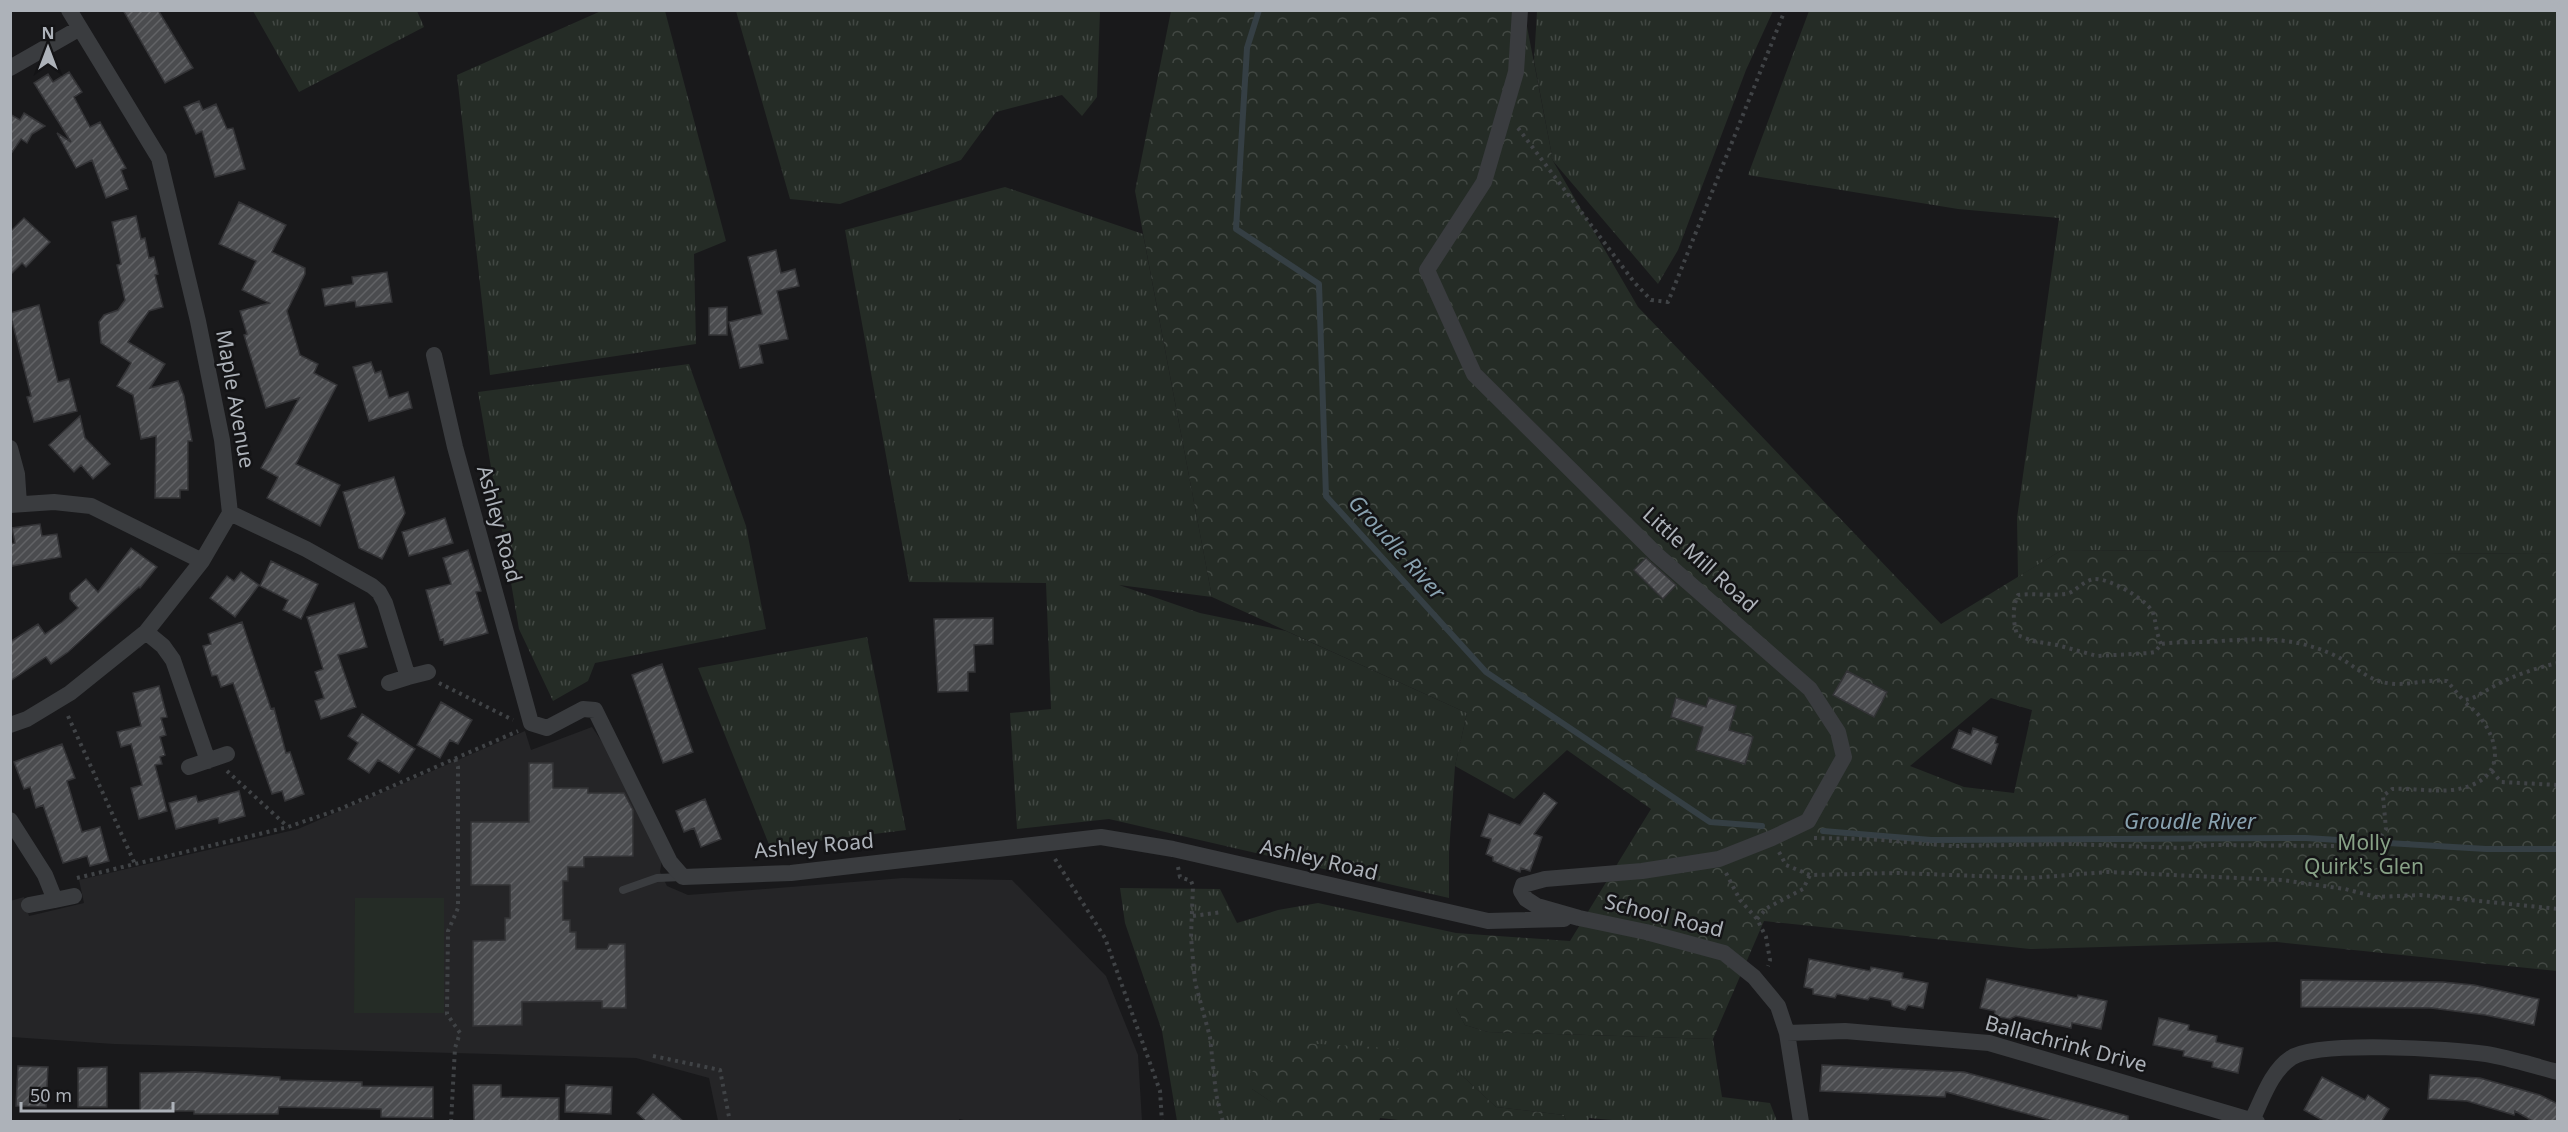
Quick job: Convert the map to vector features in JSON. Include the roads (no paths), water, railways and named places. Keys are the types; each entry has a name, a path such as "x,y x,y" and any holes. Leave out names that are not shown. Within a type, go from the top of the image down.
{"street":[{"name":"Maple Avenue","path":"69,10 159,158 200,332 222,440 230,513"},
{"name":"Little Mill Road","path":"1521,10 1516,72 1484,182 1427,270 1474,374 1657,555 1810,689 1838,732 1844,757 1808,821 1772,838 1719,859 1642,871 1545,879 1523,885 1521,891 1526,899 1537,906 1579,918"},
{"path":"10,68 80,28"},
{"name":"Ashley Road","path":"434,355 455,447 529,725 547,728 583,709 595,710 670,861 683,877 791,873 1101,837 1184,852 1488,921 1579,918"},
{"path":"10,448 17,474 15,505 54,502 91,506 202,561"},
{"path":"10,725 27,719 70,693 146,632 202,561 230,513 306,549 379,592 408,677"},
{"path":"146,632 163,646 173,660 208,761"},
{"path":"389,683 428,672"},
{"path":"189,767 227,754"},
{"path":"10,819 45,875 55,900"},
{"path":"28,904 74,896"},
{"name":"School Road","path":"1579,918 1646,932 1724,953 1754,977 1778,1006 1787,1033 1801,1122"},
{"name":"Ballachrink Drive","path":"1787,1033 1845,1031 1989,1043 2254,1121"},
{"path":"2254,1121 2274,1076 2291,1058 2319,1048 2409,1048 2486,1054 2558,1072"}],"lane":[{"path":"623,890 657,878 683,877"}],"waterway":[{"name":"Groudle River","path":"1259,10 1247,48 1236,229 1319,284 1326,496 1486,672 1710,822 1762,826"},
{"name":"Groudle River","path":"1823,831 1931,840 2306,838 2486,849 2558,849"}],"park label":[{"name":"Molly Quirk's Glen","path":"2364,855"}]}
